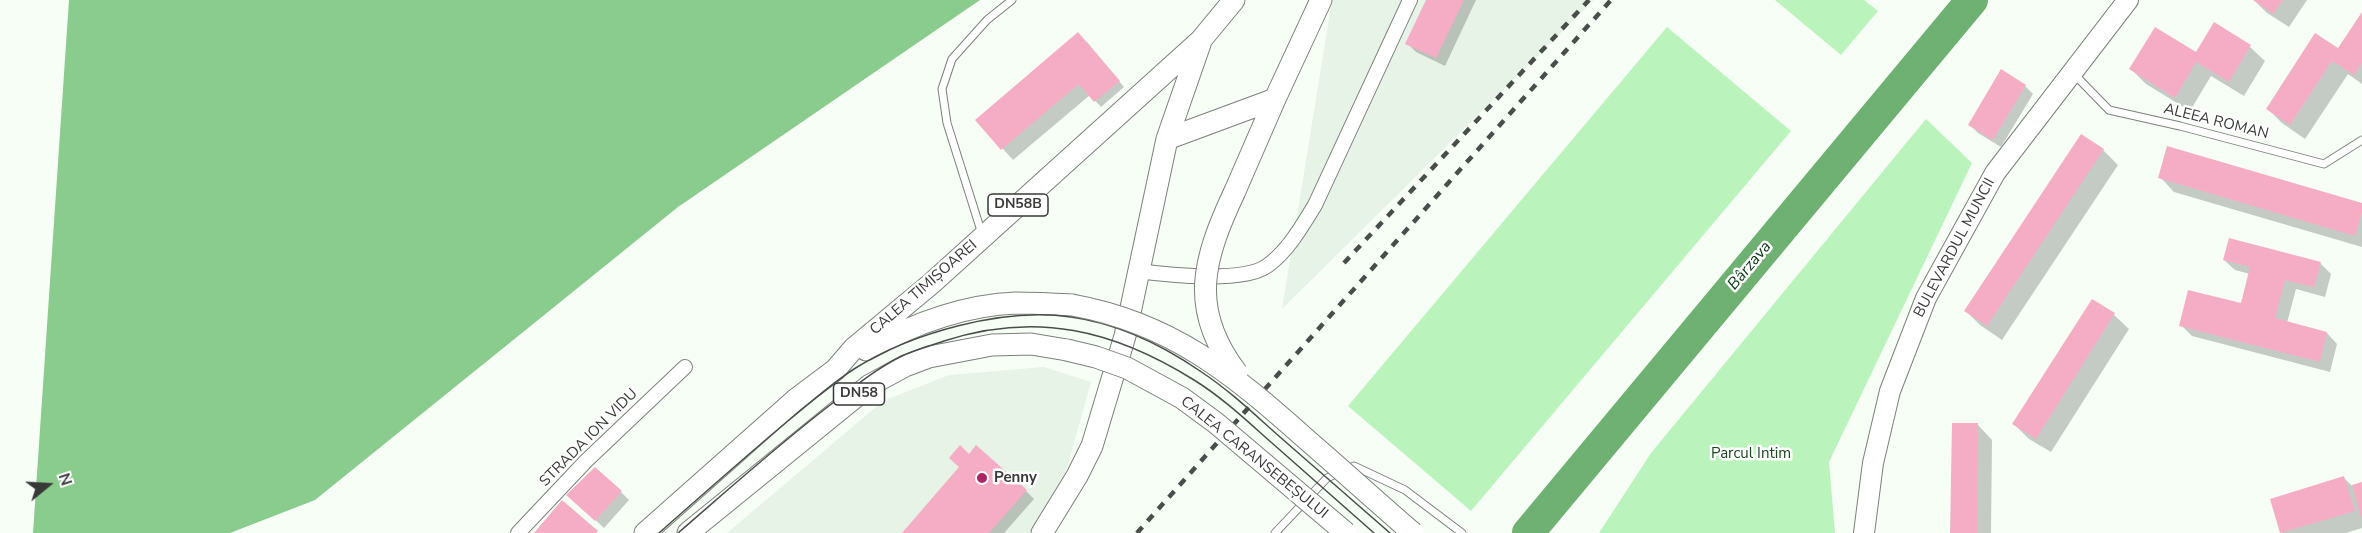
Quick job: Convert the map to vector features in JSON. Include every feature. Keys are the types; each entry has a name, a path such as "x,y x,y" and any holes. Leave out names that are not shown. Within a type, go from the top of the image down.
{"main road":[{"name":"CALEA TIMIȘOAREI","path":"645,533 795,400 835,370 854,348 983,236 1201,40 1234,0"},
{"path":"1249,388 1219,347 1211,330 1205,303 1206,269 1212,244 1235,190 1321,0"},
{"name":"CALEA TIMIȘOAREI","path":"1042,533 1077,476 1092,446 1125,336 1167,139 1201,40"},
{"path":"1167,139 1275,99"},
{"path":"1180,100 1206,125"},
{"name":"DN58","path":"835,370 886,339 954,314 986,307 1015,303 1072,305 1119,315 1150,327 1204,356 1249,388 1413,533"},
{"name":"CALEA CARANSEBEȘULUI","path":"689,532 870,385 905,366 929,357 992,345 1031,344 1096,357 1127,368 1182,398 1216,423 1346,533"}],"street":[{"path":"1138,271 1162,274 1236,275 1254,273 1278,256 1299,231 1316,205 1410,0"},
{"name":"BULEVARDUL MUNCII","path":"1864,533 1873,463 1890,391 1926,298 1995,173 2128,0"},
{"name":"STRADA ION VIDU","path":"519,533 586,461 685,367"}],"lane":[{"path":"983,236 947,123 942,89 952,59 987,20 1012,0"},
{"name":"ALEEA ROMAN","path":"2072,72 2109,110 2181,126 2324,164 2362,140"},
{"path":"1275,533 1327,478 1354,466 1405,490 1462,533"}],"shaded area":[{"path":"1332,0 1594,0 1282,309"},
{"path":"1044,367 1091,382 1067,468 1055,497 1040,523 1031,533 727,533 883,401 949,375"}],"green space":[{"path":"69,0 980,0 678,207 315,500 230,533 33,533"},
{"path":"1775,0 1864,0 1878,11 1841,55"},
{"path":"1667,27 1791,131 1471,511 1348,406"},
{"name":"Parcul Intim","path":"1926,119 1972,163 1829,462 1835,533 1599,533 1651,453"}],"building":[{"path":"1426,0 1464,0 1436,58 1405,44"},
{"path":"2253,0 2283,0 2273,14"},
{"path":"2362,12 2362,63 2354,75 2332,61 2290,125 2266,109 2315,33 2338,48"},
{"path":"2214,22 2251,45 2229,82 2196,62 2175,98 2129,69 2155,27 2196,52"},
{"path":"1078,32 1120,81 1094,102 1079,84 1001,150 975,120"},
{"path":"2001,69 2026,85 1993,140 1968,125"},
{"path":"2081,134 2104,149 1987,326 1964,311"},
{"path":"2167,146 2362,203 2362,212 2355,236 2158,178"},
{"path":"2229,238 2321,262 2314,287 2285,280 2275,318 2327,332 2320,362 2179,326 2188,290 2241,303 2250,267 2223,260"},
{"path":"2092,299 2115,313 2036,439 2012,424"},
{"path":"1952,423 1978,423 1977,533 1950,533"},
{"name":"Penny","path":"960,445 969,454 976,445 1027,490 989,533 902,533 959,467 949,458"},
{"path":"595,467 622,491 595,521 566,495"},
{"path":"2344,476 2355,511 2280,533 2270,499"},
{"path":"2362,482 2362,517 2361,517 2352,485"},
{"path":"562,500 598,531 596,533 534,533"}],"waterway":[{"name":"Bârzava","path":"1528,533 1972,0"}],"tram line":[{"path":"659,533 756,448 854,369 902,344 958,326 1016,316 1044,315 1071,317 1105,324 1138,336 1185,361 1231,394 1390,533"},
{"path":"678,533 814,418 893,361 944,341 978,332 1011,327 1074,330 1104,338 1134,349 1194,380 1234,410 1374,533"}],"railway":[{"path":"1344,263 1589,0"},
{"path":"1137,533 1611,0"}],"place":[{"name":"Penny","path":"982,478"}]}
